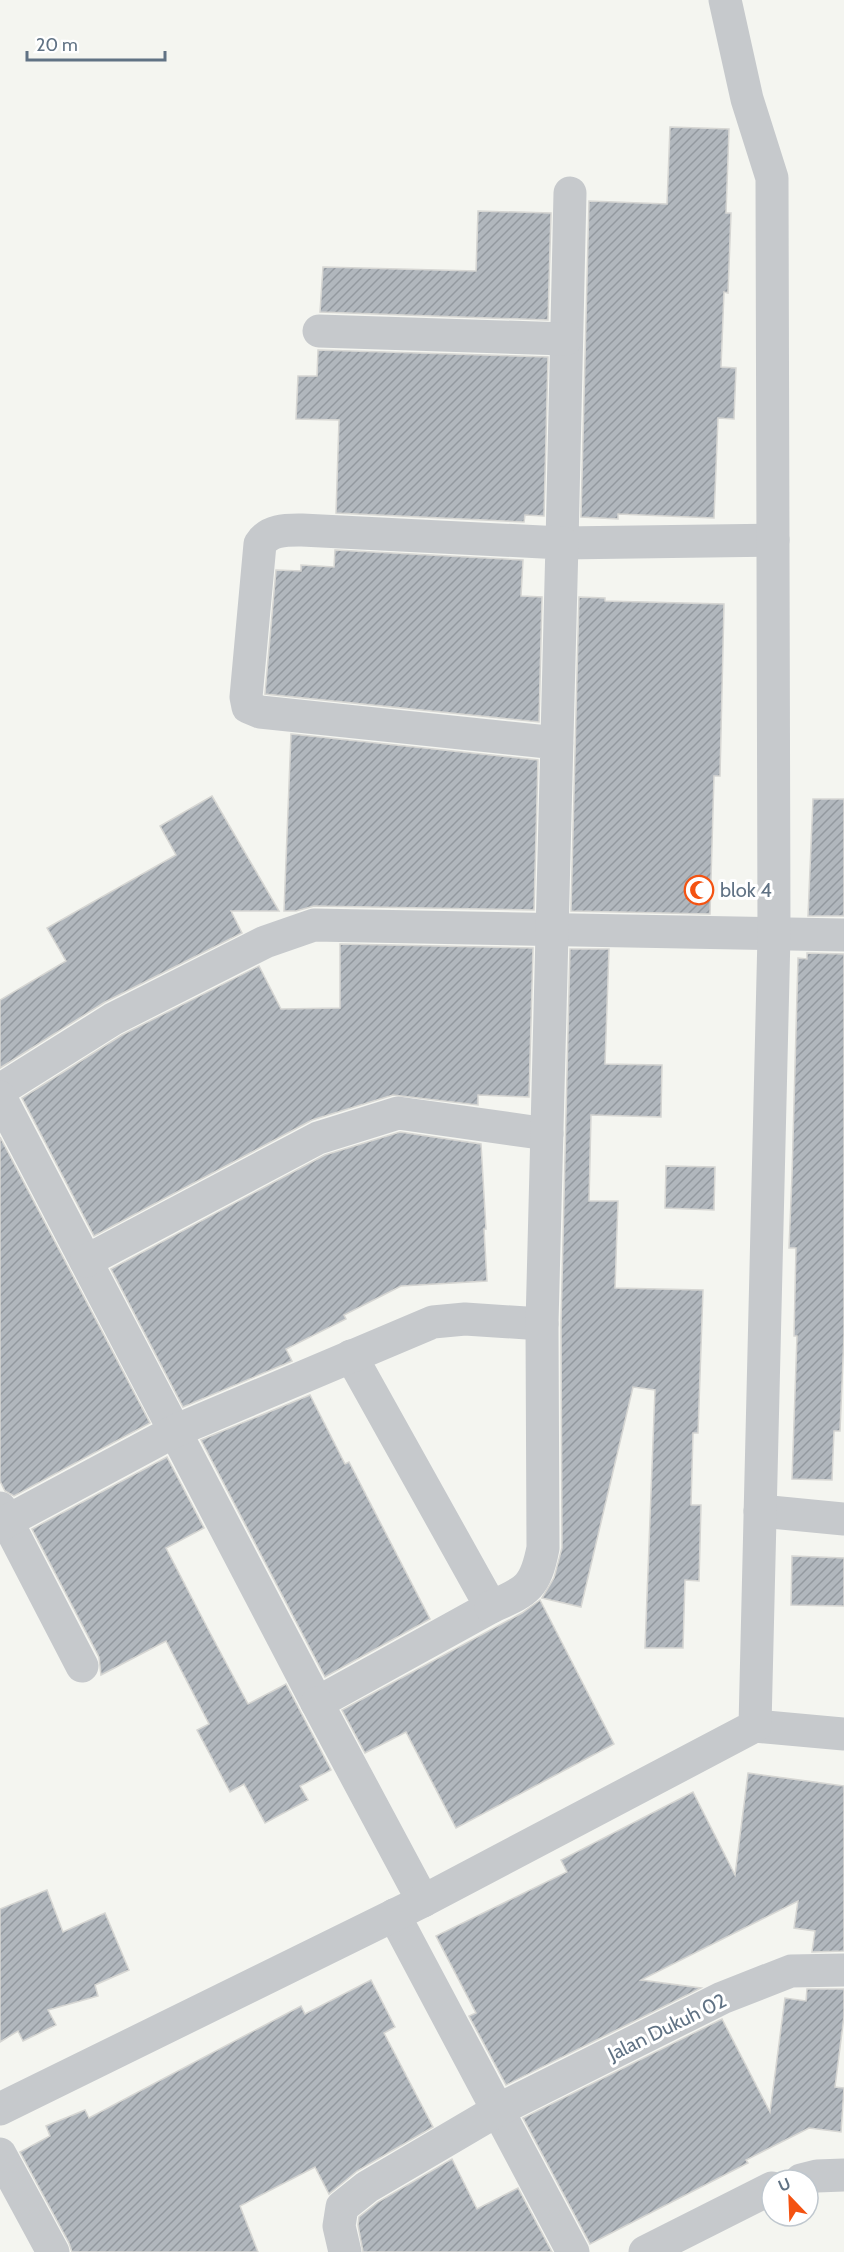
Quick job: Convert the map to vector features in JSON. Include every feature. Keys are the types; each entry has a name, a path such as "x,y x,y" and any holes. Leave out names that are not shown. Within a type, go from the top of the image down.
{"street":[{"path":"725,0 747,99 772,178 774,935 755,1726"},
{"path":"317,1703 524,1592 534,1579 543,1548 542,1324 570,193"},
{"path":"319,331 566,339"},
{"path":"557,743 260,712 248,707 246,697 260,544 268,536 283,530 562,543 773,540"},
{"path":"0,1090 114,1019 265,942 314,925 844,935"},
{"path":"0,1097 317,1703 498,2110 573,2252"},
{"path":"86,1261 318,1138 398,1113 547,1134"},
{"path":"82,1666 2,1518 175,1431 433,1322 465,1319 542,1324"},
{"path":"351,1356 491,1608"},
{"path":"760,1511 844,1519"},
{"path":"0,2109 408,1908 755,1726 844,1734"},
{"name":"Jalan Dukuh 02","path":"345,2252 339,2226 342,2207 367,2187 498,2110 722,1998 791,1971 844,1970"},
{"path":"0,2154 53,2252"},
{"path":"820,2176 844,2175"},
{"path":"645,2252 760,2194"}],"building":[{"path":"670,127 729,129 726,213 731,213 728,293 724,292 721,367 736,368 734,419 718,418 714,518 618,514 618,519 581,517 589,201 667,204"},
{"path":"478,211 551,213 548,320 320,312 323,267 476,271"},
{"path":"318,350 548,357 544,516 525,515 524,522 336,513 339,420 296,419 298,376 317,376"},
{"path":"335,550 523,560 521,596 542,597 539,722 265,694 276,570 301,571 301,565 334,567"},
{"path":"579,597 605,598 605,601 724,604 720,776 714,776 710,914 571,911"},
{"path":"291,734 538,760 534,910 314,906 296,911 284,911"},
{"path":"212,796 279,911 231,911 242,933 105,1002 0,1068 0,1000 66,961 47,928 176,855 160,826"},
{"path":"813,799 844,799 844,916 808,916"},
{"path":"340,944 533,948 529,1097 478,1095 478,1105 393,1095 312,1120 94,1236 22,1098 122,1035 259,966 281,1009 340,1008"},
{"path":"570,949 609,949 605,1064 662,1065 661,1117 591,1115 589,1201 618,1201 615,1288 703,1290 698,1433 693,1433 691,1505 701,1505 699,1581 685,1580 683,1648 645,1648 655,1390 633,1387 581,1607 542,1598 554,1578 562,1548 561,1324"},
{"path":"807,953 844,954 844,1335 840,1431 834,1431 832,1480 792,1479 797,1336 794,1336 796,1248 789,1248 798,958 807,959"},
{"path":"400,1132 481,1144 487,1281 401,1286 344,1315 346,1319 286,1349 292,1361 183,1407 111,1269 325,1155"},
{"path":"0,1137 150,1423 14,1496 5,1491 0,1481"},
{"path":"666,1166 715,1167 714,1210 665,1208"},
{"path":"310,1395 345,1464 349,1462 430,1619 325,1677 201,1440"},
{"path":"167,1457 204,1528 166,1548 209,1631 248,1704 286,1684 331,1770 300,1786 308,1800 265,1823 244,1784 230,1792 197,1730 209,1724 166,1641 101,1675 99,1657 32,1529"},
{"path":"792,1556 844,1558 844,1606 791,1605"},
{"path":"540,1600 614,1744 456,1828 406,1732 365,1753 342,1710 522,1613"},
{"path":"748,1773 844,1786 844,1951 812,1952 815,1931 794,1928 798,1901 641,1980 701,1988 506,2085 469,2016 476,2013 436,1936 567,1872 561,1860 693,1792 735,1875"},
{"path":"47,1890 63,1932 105,1913 129,1970 95,1985 98,1996 48,2010 56,2025 23,2041 18,2031 0,2042 0,1909"},
{"path":"371,1980 395,2027 384,2033 433,2127 357,2171 329,2194 315,2167 240,2206 258,2252 72,2252 20,2152 50,2136 46,2126 85,2110 89,2118 301,2006 305,2014"},
{"path":"807,1989 844,1989 844,2016 835,2087 844,2088 841,2132 809,2128 746,2160 748,2163 590,2244 523,2118 722,2019 770,2112 785,1998 806,2001"},
{"path":"452,2159 477,2209 518,2188 552,2252 363,2252 358,2225 359,2217 378,2202"}],"place":[{"name":"blok 4","path":"699,890"}]}
